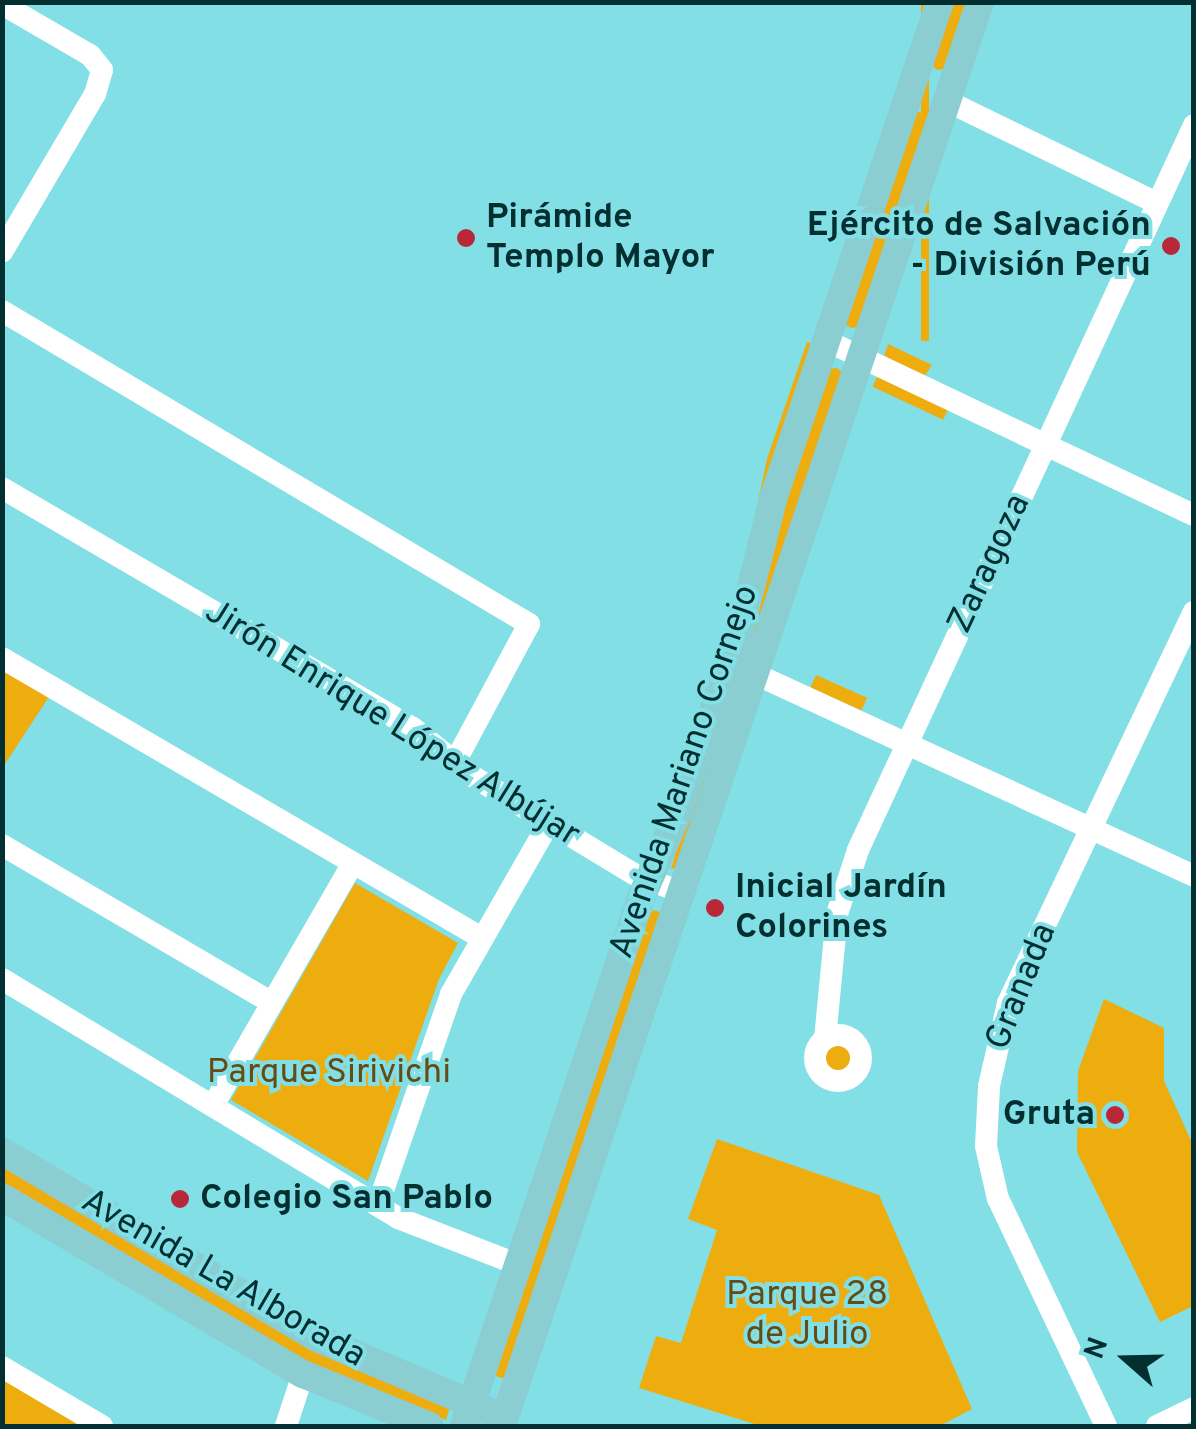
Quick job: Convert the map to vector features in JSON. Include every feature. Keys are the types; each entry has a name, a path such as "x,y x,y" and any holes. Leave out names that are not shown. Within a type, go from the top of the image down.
{"main road":[{"name":"Avenida Mariano Cornejo","path":"468,1415 648,880 736,642 774,496 940,2"},
{"name":"Avenida Mariano Cornejo","path":"506,1424 980,2"},
{"name":"Avenida La Alborada","path":"2,1151 329,1345 468,1415 506,1424"},
{"name":"Avenida La Alborada","path":"2,1197 304,1374 430,1426"}],"street":[{"path":"2,4 98,61 95,94 2,252"},
{"path":"947,101 1157,203"},
{"name":"Zaragoza","path":"832,1030 833,948 846,884 1194,125"},
{"path":"2,310 529,624 455,762"},
{"path":"827,341 1194,515"},
{"name":"Jirón Enrique López Albújar","path":"4,491 413,728 455,762 549,823 648,880 682,892"},
{"name":"Granada","path":"1106,1426 998,1199 986,1146 992,1060 1008,1003 1194,612"},
{"path":"2,658 480,936"},
{"path":"755,674 1194,876"},
{"path":"378,1205 444,1011 480,936 549,823"},
{"path":"2,846 272,1003"},
{"path":"215,1102 354,863"},
{"path":"2,979 215,1102 422,1230 519,1265"},
{"path":"2,1367 102,1426"},
{"path":"286,1426 304,1374"},
{"path":"1157,1426 1194,1408"}],"green space":[{"path":"921,3 929,3 929,341 921,341"},
{"path":"948,3 971,3 944,69 937,70 932,65"},
{"path":"916,111 929,116 859,327 851,328 844,324"},
{"path":"807,342 814,344 754,521 767,459"},
{"path":"888,344 932,365 924,377 884,356"},
{"path":"828,369 842,372 677,868 671,869 777,512"},
{"path":"878,375 949,408 943,420 873,387"},
{"path":"3,665 54,689 3,767"},
{"path":"816,675 867,698 861,711 810,688"},
{"name":"Parque Sirivichi","path":"355,883 458,943 439,979 368,1181 231,1100"},
{"path":"653,910 667,914 505,1379 486,1373 640,929"},
{"path":"1104,999 1164,1028 1164,1081 1193,1145 1193,1306 1160,1322 1077,1152 1078,1071"},
{"path":"838,1042 849,1046 853,1057 849,1068 838,1072 827,1068 823,1057 827,1046"},
{"name":"Parque 28 de Julio","path":"717,1139 879,1195 972,1409 940,1426 761,1426 639,1388 656,1336 681,1343 717,1230 688,1219"},
{"path":"3,1160 452,1399 446,1420 309,1365 3,1184"},
{"path":"2,1367 102,1426 3,1426"}],"place":[{"name":"Pirámide Templo Mayor","path":"466,238"},
{"name":"Ejército de Salvación - División Perú","path":"1171,246"},
{"name":"Inicial Jardín Colorines","path":"715,908"},
{"name":"Gruta","path":"1115,1115"},
{"name":"Colegio San Pablo","path":"180,1199"}]}
